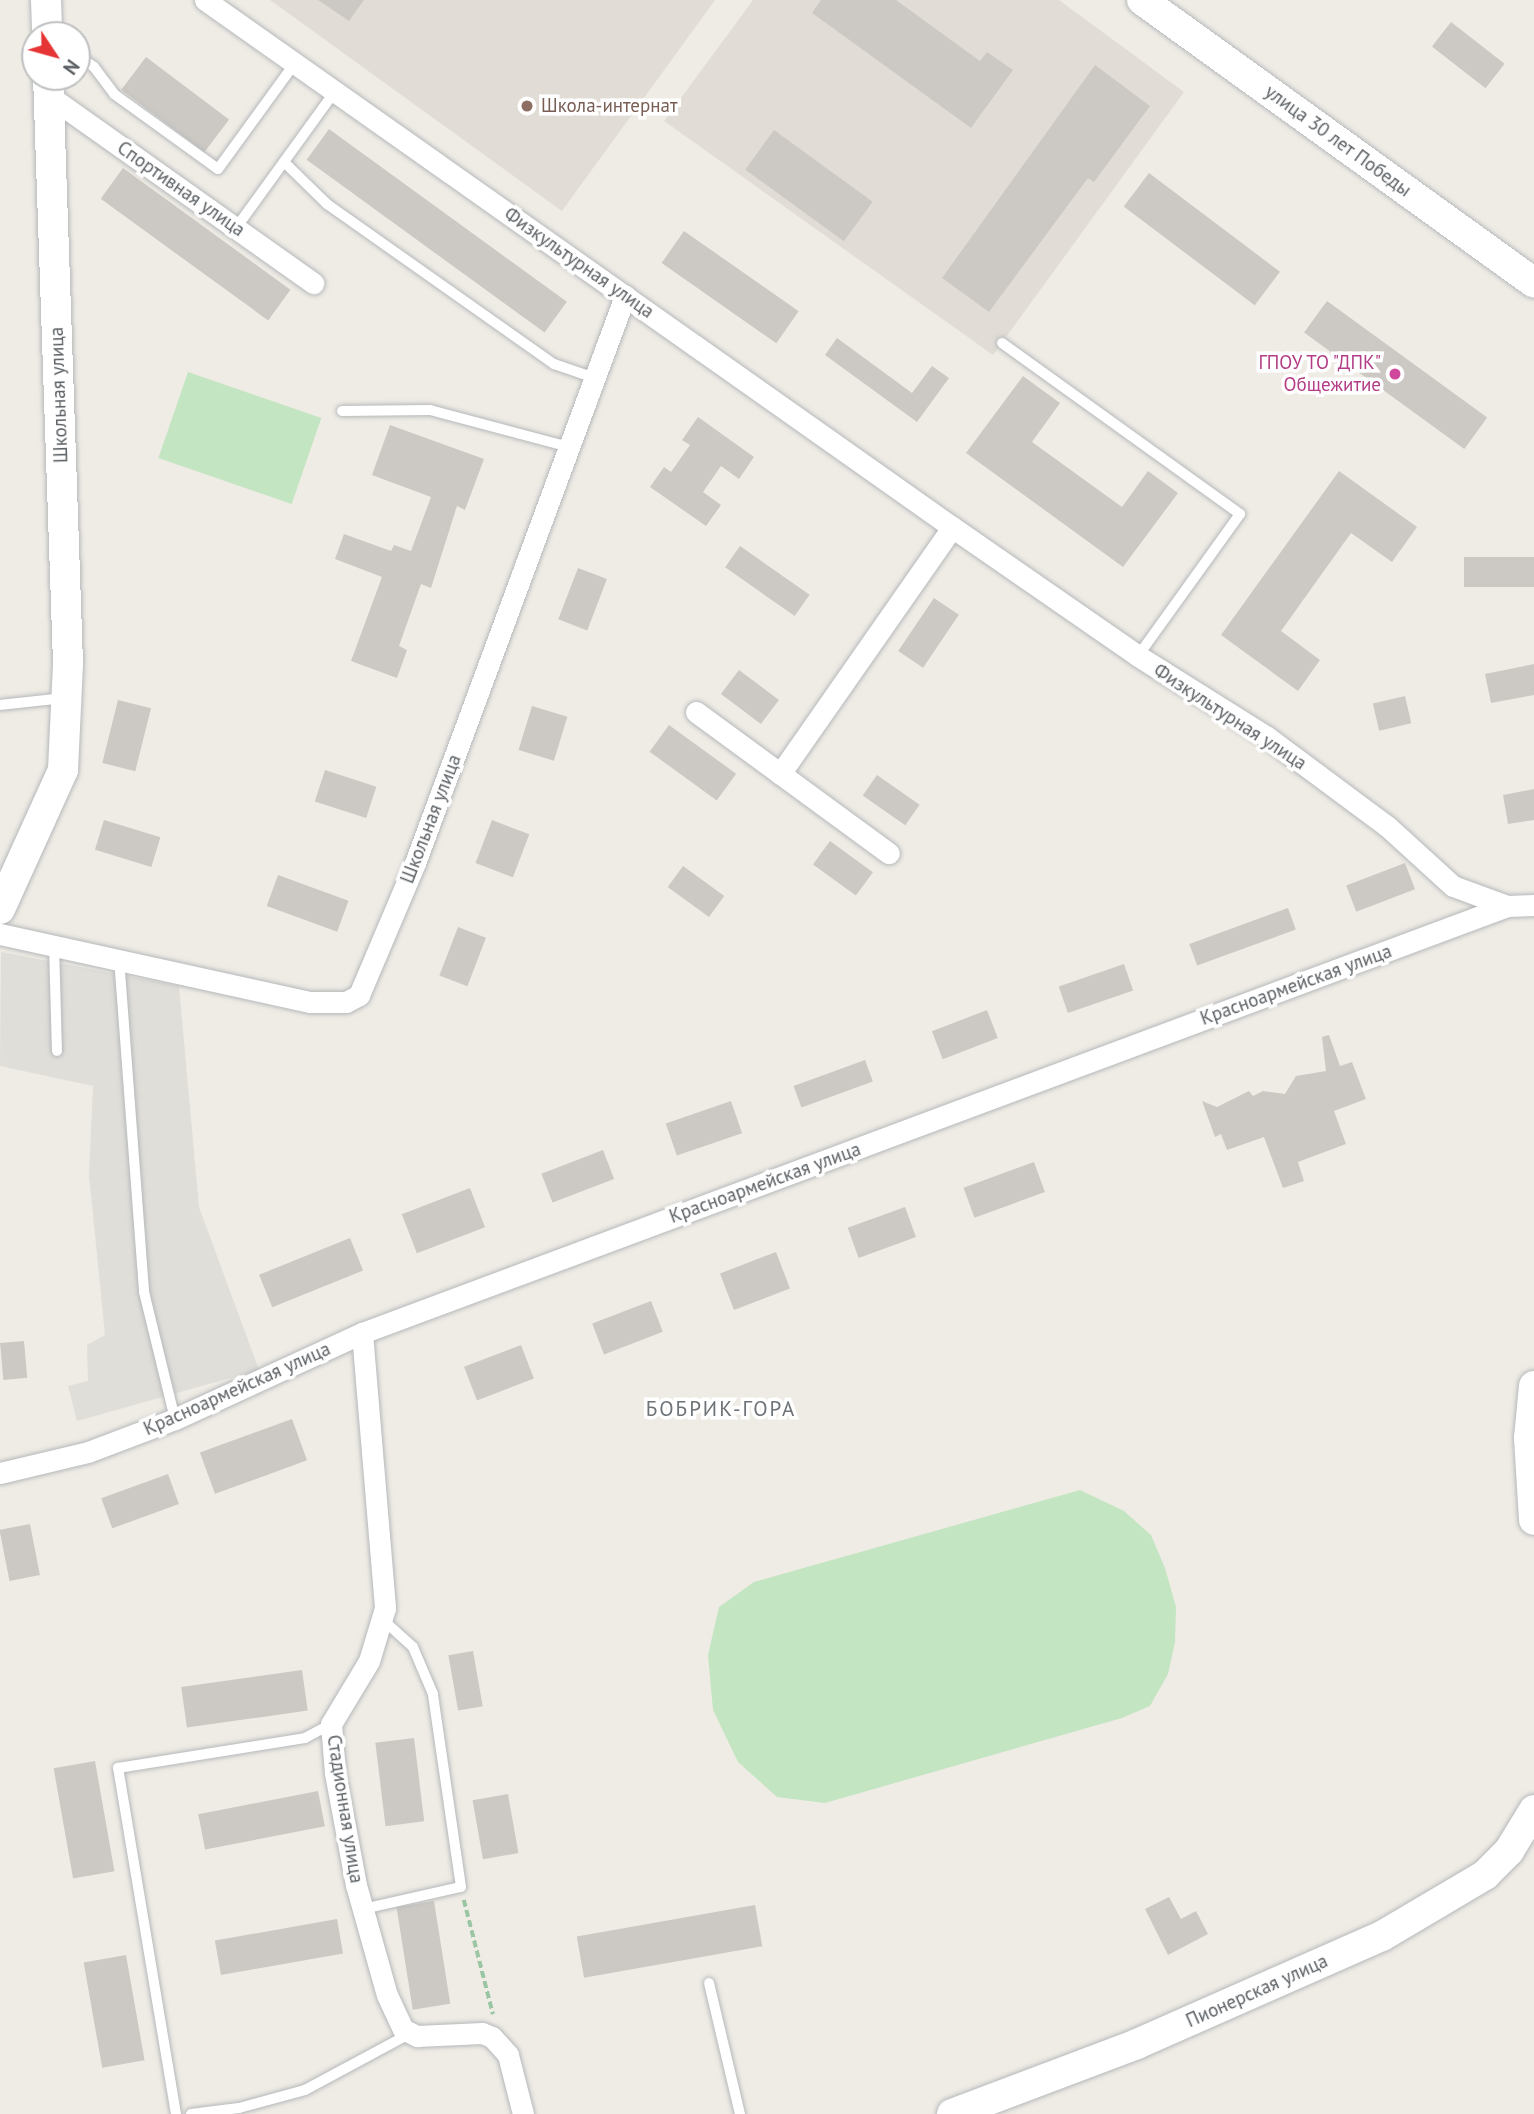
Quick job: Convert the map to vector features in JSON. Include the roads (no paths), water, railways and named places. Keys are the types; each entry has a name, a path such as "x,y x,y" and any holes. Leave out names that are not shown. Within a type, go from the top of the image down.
{"main road":[{"path":"46,0 47,21"},
{"name":"улица 30 лет Победы","path":"1142,0 1534,283"},
{"name":"Школьная улица","path":"0,909 63,770 66,698 49,91"},
{"path":"1534,1386 1529,1438 1534,1520"},
{"name":"Пионерская улица","path":"952,2114 1137,2044 1381,1936 1485,1875 1533,1818"}],"street":[{"name":"Физкультурная улица","path":"205,0 951,527 1138,656 1267,737 1387,826 1453,886 1507,906"},
{"name":"Спортивная улица","path":"54,91 313,283"},
{"name":"Школьная улица","path":"0,934 310,1002 346,1002 359,995 415,863 625,296"},
{"path":"780,774 951,527"},
{"path":"696,712 889,853"},
{"name":"Красноармейская улица","path":"0,1473 88,1452 175,1419 362,1333 1507,906 1534,905"},
{"name":"Стадионная улица","path":"362,1333 385,1608 369,1661 331,1724 335,1773 363,1909 387,1995 409,2034"},
{"path":"409,2034 482,2033 496,2041 513,2068 523,2114"}],"lane":[{"path":"91,64 114,94 218,169 295,63"},
{"path":"236,228 335,91"},
{"path":"284,162 327,204 542,356 595,378"},
{"path":"1002,342 1240,514 1138,656"},
{"path":"342,411 430,410 569,447"},
{"path":"0,705 66,698"},
{"path":"54,945 57,1051"},
{"path":"119,958 144,1293 175,1419"},
{"path":"363,1909 461,1888 433,1693 418,1654 382,1619"},
{"path":"176,2114 118,1768 305,1738 331,1724"},
{"path":"709,1983 740,2114"},
{"path":"191,2114 239,2108 305,2090 409,2034"}],"place":[{"name":"Школа-интернат","path":"527,106"},
{"name":"ГПОУ ТО \"ДПК\" Общежитие","path":"1395,374"}],"district":[{"name":"БОБРИК-ГОРА","path":"721,1409"}]}
